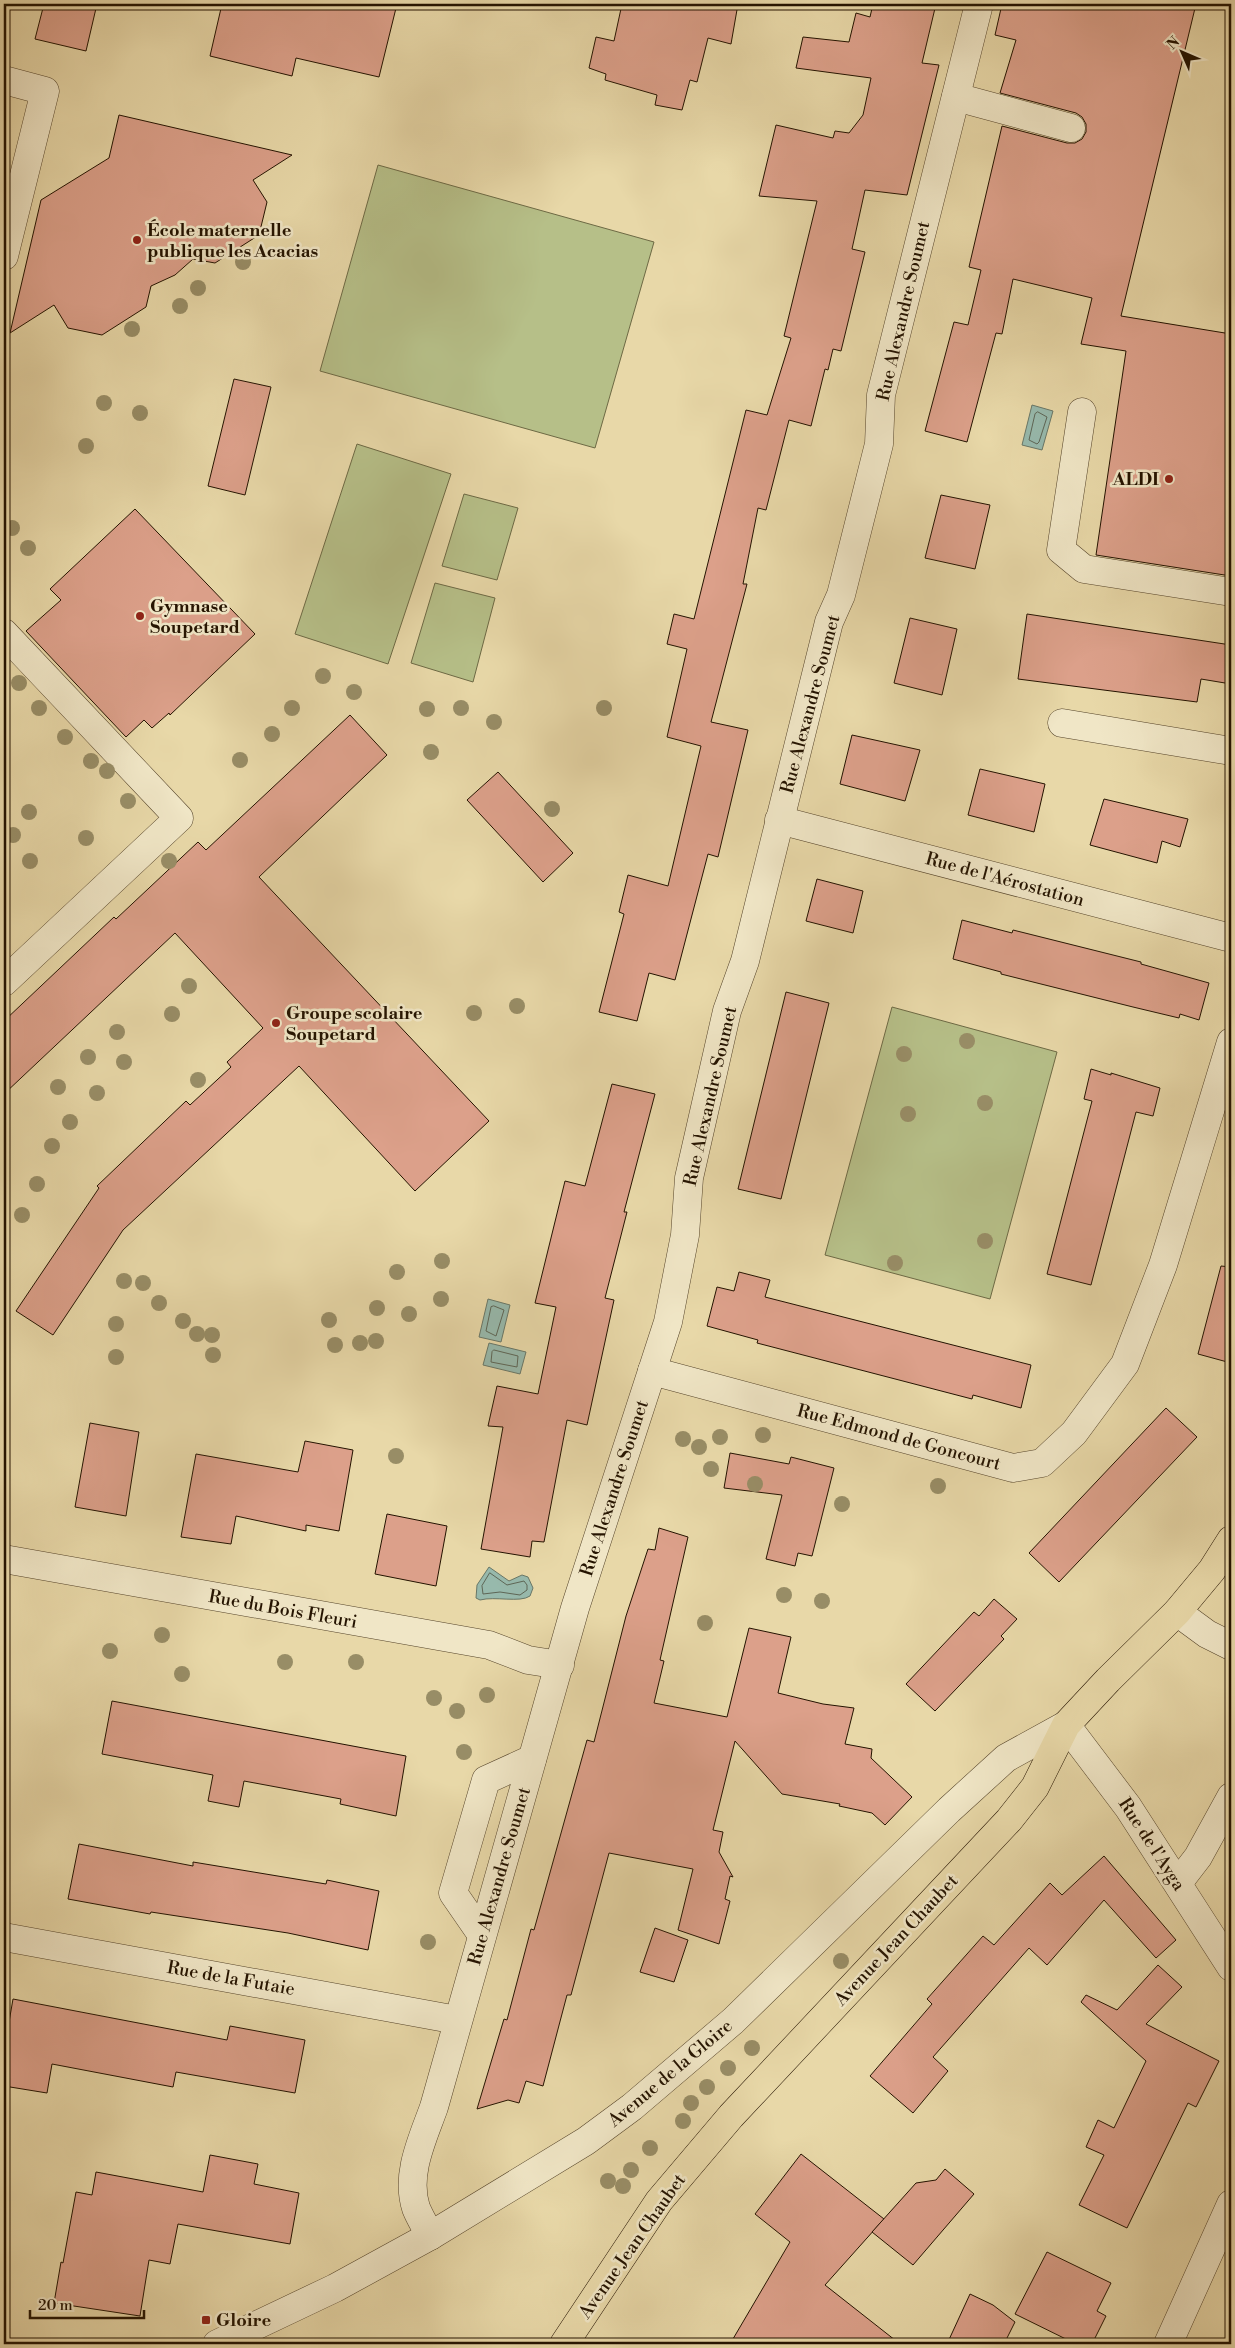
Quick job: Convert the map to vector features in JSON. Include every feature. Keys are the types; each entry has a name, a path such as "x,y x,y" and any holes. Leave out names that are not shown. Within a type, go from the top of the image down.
{"main road":[{"name":"Avenue Jean Chaubet","path":"564,2344 659,2202 732,2116 1009,1820 1035,1787 1066,1725 1108,1680 1177,1612 1212,1570 1231,1540"}],"street":[{"name":"Rue Alexandre Soumet","path":"430,2236 416,2208 412,2183 416,2157 434,2107 457,2020 575,1608 668,1322 685,1235 689,1178 727,1011 745,962 828,622 841,594 879,444 881,395 979,4"},
{"path":"4,80 45,91 4,256"},
{"path":"956,97 1071,128"},
{"path":"1082,412 1062,550 1084,569 1231,592"},
{"path":"4,633 179,818 4,982"},
{"path":"1062,723 1231,750"},
{"name":"Rue de l'Aérostation","path":"779,820 1231,938"},
{"name":"Rue Edmond de Goncourt","path":"652,1371 1013,1468 1042,1463 1074,1433 1125,1364 1163,1265 1231,1042"},
{"name":"Rue du Bois Fleuri","path":"4,1559 489,1645 528,1660 560,1665"},
{"path":"1177,1612 1207,1634 1231,1646"},
{"name":"Rue de l'Ayga","path":"1066,1725 1111,1783 1231,1967"},
{"name":"Avenue de la Gloire","path":"217,2344 335,2288 430,2236 586,2141 632,2107 733,2021 949,1810 1006,1758 1066,1725"},
{"path":"482,1934 453,1893 486,1780 532,1759"},
{"path":"1178,1883 1198,1857 1231,1797"},
{"name":"Rue de la Futaie","path":"4,1937 457,2020"},
{"path":"1168,2344 1231,2204"}],"green space":[{"path":"378,165 654,242 595,448 320,371"},
{"path":"357,444 451,474 388,664 295,634"},
{"path":"464,494 518,508 497,580 442,566"},
{"path":"435,583 495,598 473,682 411,663"},
{"path":"892,1007 1057,1052 990,1299 825,1255"}],"water":[{"path":"1032,405 1053,411 1042,450 1022,445"},
{"path":"488,1299 510,1305 501,1342 479,1337"},
{"path":"489,1343 526,1352 520,1374 483,1365"},
{"path":"489,1567 509,1581 522,1575 528,1577 533,1588 530,1596 520,1599 480,1600 476,1598 477,1585"}],"building":[{"path":"44,4 97,4 86,51 35,39"},
{"path":"222,4 397,4 379,77 296,58 292,76 210,56"},
{"path":"622,4 738,4 731,44 708,38 697,82 690,80 682,110 655,105 657,95 605,80 606,74 589,68 596,37 614,41"},
{"path":"873,4 936,4 922,63 939,65 907,195 865,190 852,249 865,252 841,351 833,349 828,370 825,369 811,426 789,420 766,510 758,508 743,584 747,584 711,722 748,730 718,857 708,854 675,980 649,973 637,1021 599,1012 624,914 619,912 628,875 668,886 701,746 667,737 687,649 667,644 674,614 694,619 746,410 767,415 791,338 784,336 817,201 759,196 776,125 833,138 835,131 849,133 863,115 871,78 796,68 803,37 849,42 856,13 870,17"},
{"path":"1002,4 1196,4 1121,316 1231,334 1231,576 1096,555 1126,351 1081,344 1092,298 1013,279 1002,334 996,333 967,442 925,431 954,322 968,325 981,270 969,267 1002,126 1067,143 1075,143 1082,139 1086,132 1086,124 1082,117 1076,113 1000,93 1016,40 995,35"},
{"path":"119,115 292,155 253,180 267,202 259,235 215,263 193,259 175,275 151,286 146,307 102,335 68,328 54,305 10,333 41,200 109,158"},
{"path":"234,379 271,387 245,495 208,486"},
{"path":"941,495 990,505 975,569 925,558"},
{"name":"Gymnase Soupetard","path":"135,509 255,634 170,715 169,713 152,728 144,720 126,737 26,631 61,600 50,589"},
{"path":"1027,614 1231,645 1231,684 1201,679 1197,702 1018,679"},
{"path":"910,618 957,629 942,695 894,683"},
{"path":"350,715 387,755 259,877 489,1121 415,1191 299,1066 123,1230 53,1335 16,1311 99,1188 97,1186 186,1101 190,1105 231,1067 227,1062 263,1028 175,933 4,1094 4,1021 114,917 116,919 198,842 206,850"},
{"path":"852,735 920,750 905,801 840,784"},
{"path":"980,769 1045,784 1034,832 968,815"},
{"path":"498,772 573,853 543,882 467,800"},
{"path":"1104,799 1188,819 1180,847 1162,841 1157,863 1090,845"},
{"path":"817,879 863,891 853,933 806,921"},
{"path":"962,920 1012,933 1013,930 1141,962 1141,964 1209,983 1199,1020 1180,1014 1179,1018 1133,1007 1001,974 1001,972 953,959"},
{"path":"786,992 829,1003 781,1199 738,1189"},
{"path":"1091,1069 1160,1088 1153,1116 1136,1112 1091,1285 1047,1274 1092,1101 1084,1099"},
{"path":"612,1084 655,1094 624,1212 627,1212 605,1298 614,1300 587,1425 567,1420 544,1542 532,1541 530,1557 481,1549 503,1427 488,1426 497,1386 538,1394 556,1307 535,1303 565,1181 585,1186"},
{"path":"1221,1266 1231,1267 1231,1363 1198,1354"},
{"path":"739,1272 770,1280 765,1297 1031,1365 1021,1408 973,1395 972,1399 757,1343 758,1340 707,1326 717,1287 734,1291"},
{"path":"1166,1408 1197,1437 1059,1582 1029,1553"},
{"path":"90,1423 139,1432 126,1516 75,1507"},
{"path":"305,1441 353,1450 339,1531 306,1525 306,1531 236,1516 231,1544 181,1537 196,1454 298,1472"},
{"path":"730,1453 789,1464 791,1457 834,1468 812,1556 798,1553 795,1566 766,1559 782,1495 724,1488"},
{"path":"387,1514 447,1526 436,1586 375,1574"},
{"path":"659,1528 688,1537 660,1660 664,1661 654,1703 727,1717 749,1628 791,1637 778,1693 823,1704 854,1708 845,1744 872,1749 871,1758 912,1797 885,1825 872,1813 839,1806 840,1804 782,1794 735,1741 713,1830 723,1832 719,1852 733,1877 730,1876 725,1899 730,1901 719,1944 678,1930 693,1869 609,1853 571,1995 567,1995 543,2086 526,2081 519,2103 508,2100 477,2109 504,2019 507,2020 531,1929 534,1930 587,1740 594,1742 626,1616 648,1549 655,1550"},
{"path":"994,1599 1017,1619 1001,1636 1004,1639 935,1711 906,1684 974,1612 979,1616"},
{"path":"112,1701 406,1756 396,1816 340,1804 341,1799 244,1781 239,1807 208,1801 213,1775 102,1754"},
{"path":"79,1844 193,1866 193,1862 326,1884 327,1880 379,1891 368,1950 288,1933 151,1912 150,1914 68,1899"},
{"path":"1104,1856 1176,1940 1156,1958 1104,1900 1047,1965 1029,1948 933,2057 948,2071 913,2113 870,2076 932,2004 927,1999 983,1936 994,1945 1050,1883 1062,1895"},
{"path":"655,1928 688,1940 674,1982 640,1972"},
{"path":"1158,1965 1182,1987 1146,2024 1219,2061 1196,2107 1188,2103 1127,2228 1079,2205 1104,2155 1086,2147 1098,2120 1114,2128 1146,2061 1081,2002 1086,1995 1117,2010"},
{"path":"13,1999 227,2040 230,2026 305,2040 295,2093 176,2072 173,2087 52,2064 47,2093 4,2086 4,2051"},
{"path":"801,2154 884,2219 825,2285 900,2344 730,2344 790,2242 755,2214"},
{"path":"210,2155 258,2164 254,2184 299,2193 290,2244 178,2224 170,2264 149,2260 140,2316 54,2303 76,2192 92,2195 96,2172 203,2192"},
{"path":"945,2169 974,2194 913,2265 872,2232 916,2183 936,2180"},
{"path":"1047,2252 1111,2283 1097,2311 1106,2316 1092,2344 1076,2344 1015,2314"},
{"path":"970,2294 993,2305 1015,2322 1004,2344 947,2344"}],"place":[{"name":"École maternelle publique les Acacias","path":"137,240"},
{"name":"ALDI","path":"1169,479"},
{"name":"Gymnase Soupetard","path":"140,616"},
{"name":"Groupe scolaire Soupetard","path":"276,1023"},
{"name":"Gloire","path":"206,2320"}]}
